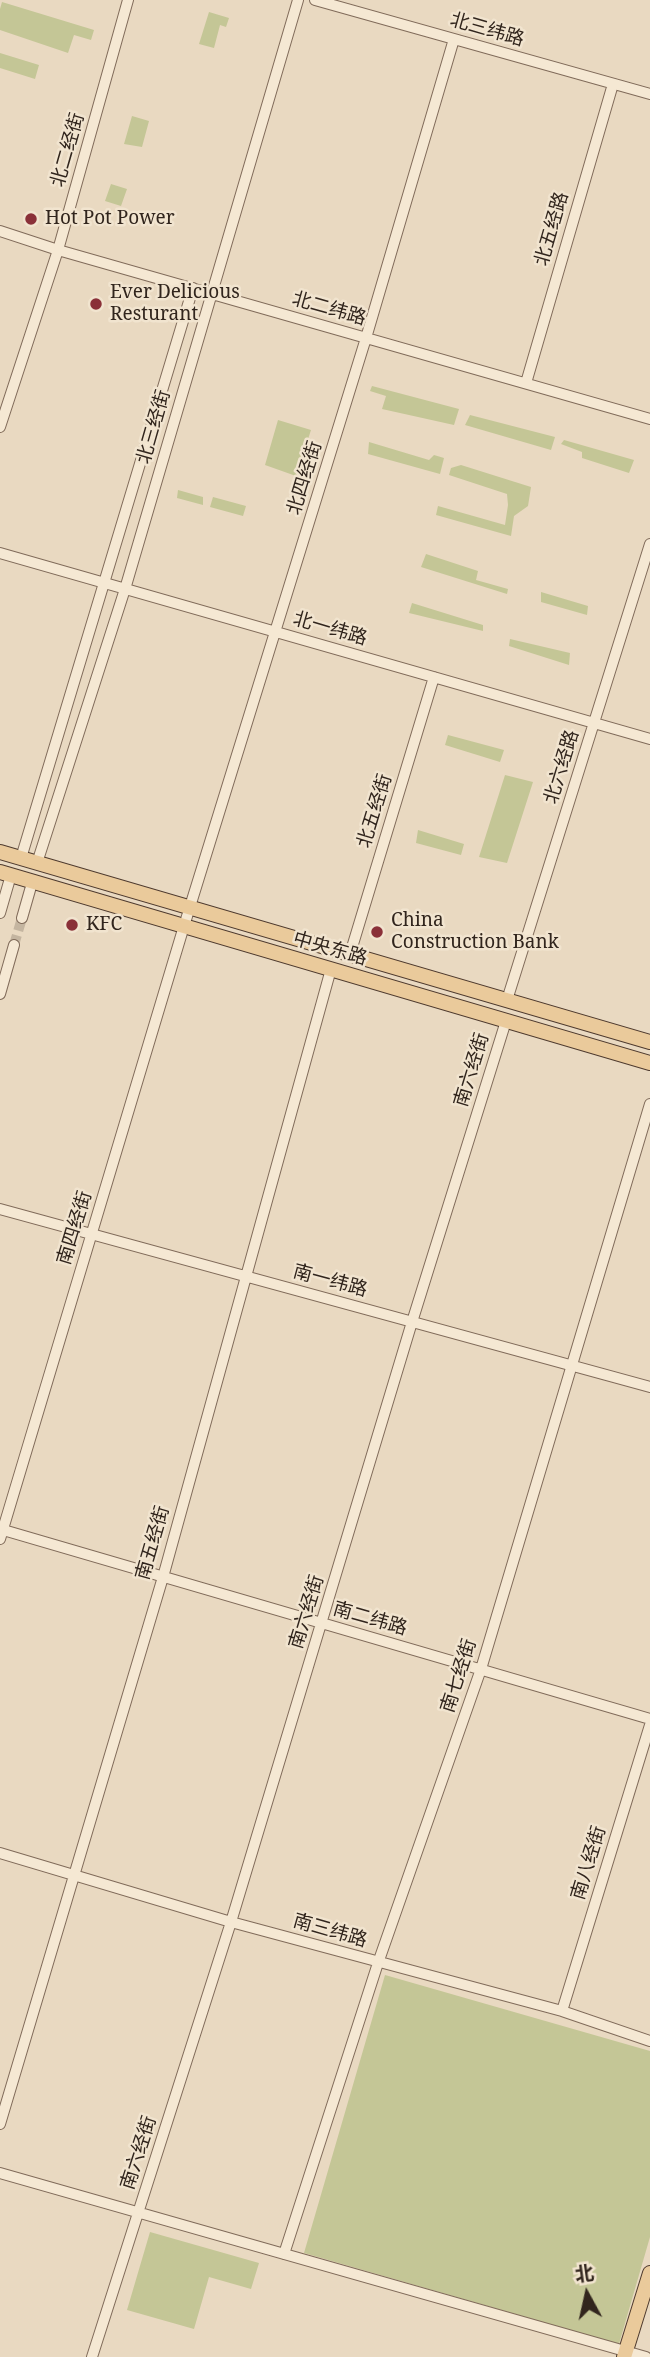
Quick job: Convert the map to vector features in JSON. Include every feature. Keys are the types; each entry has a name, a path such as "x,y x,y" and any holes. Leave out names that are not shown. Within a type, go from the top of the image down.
{"main road":[{"name":"中央东路","path":"0,852 650,1042"},
{"name":"中央东路","path":"5,874 650,1063"},
{"path":"625,2354 650,2273"}],"street":[{"name":"北二经街","path":"0,428 58,250 128,0"},
{"name":"北三经街","path":"37,863 125,589 298,0"},
{"name":"北三纬路","path":"315,0 650,94"},
{"name":"北四经街","path":"184,926 366,338 454,39"},
{"name":"北五经路","path":"526,383 613,84"},
{"name":"北二纬路","path":"0,231 58,250 650,419"},
{"path":"21,858 193,288"},
{"name":"北六经路","path":"507,1000 650,544"},
{"name":"北一纬路","path":"0,553 650,739"},
{"name":"北五经街","path":"350,954 434,677"},
{"path":"0,913 5,874"},
{"path":"22,918 32,883"},
{"name":"南四经街","path":"1,1533 184,926"},
{"path":"0,994 14,945"},
{"name":"南五经街","path":"0,2124 163,1577 331,969"},
{"name":"南六经街","path":"92,2357 231,1922 506,1021"},
{"name":"南七经街","path":"284,2254 378,1963 481,1669 650,1104"},
{"name":"南一纬路","path":"0,1209 650,1387"},
{"name":"南二纬路","path":"1,1533 163,1577 650,1719"},
{"name":"南八经街","path":"562,2011 650,1725"},
{"name":"南三纬路","path":"0,1853 231,1922 562,2011 650,2041"},
{"path":"0,2173 625,2354 646,2357"}],"green space":[{"path":"2,2 94,30 91,40 74,35 68,53 0,30"},
{"path":"209,12 229,18 226,27 220,25 214,48 199,44"},
{"path":"0,53 39,65 35,79 0,68"},
{"path":"132,116 149,121 142,147 124,144"},
{"path":"111,184 127,189 121,206 105,201"},
{"path":"372,386 459,409 454,425 382,409 386,396 370,391"},
{"path":"470,415 555,437 551,450 465,425"},
{"path":"278,420 311,430 296,476 265,465"},
{"path":"564,440 634,460 629,473 582,458 582,452 561,444"},
{"path":"369,442 429,460 434,455 444,458 440,474 368,454"},
{"path":"461,465 531,487 528,506 514,516 511,536 436,515 438,506 505,525 507,494 449,475 451,468"},
{"path":"178,490 203,497 203,505 177,498"},
{"path":"213,497 246,506 243,516 210,507"},
{"path":"426,554 478,571 476,580 508,589 507,594 421,567"},
{"path":"541,592 588,606 587,615 541,602"},
{"path":"412,603 483,625 483,631 409,613"},
{"path":"510,639 570,653 569,665 509,646"},
{"path":"448,735 504,750 500,762 445,745"},
{"path":"505,775 533,782 507,863 479,857"},
{"path":"418,830 464,844 461,855 416,843"},
{"path":"385,1975 650,2051 650,2237 619,2344 304,2253"},
{"path":"150,2232 259,2263 251,2289 209,2277 194,2329 127,2310"}],"tunnel":[{"path":"14,945 22,918"}],"place":[{"name":"Hot Pot Power","path":"31,219"},
{"name":"Ever Delicious Resturant","path":"96,304"},
{"name":"KFC","path":"72,925"},
{"name":"China Construction Bank","path":"377,932"}]}
